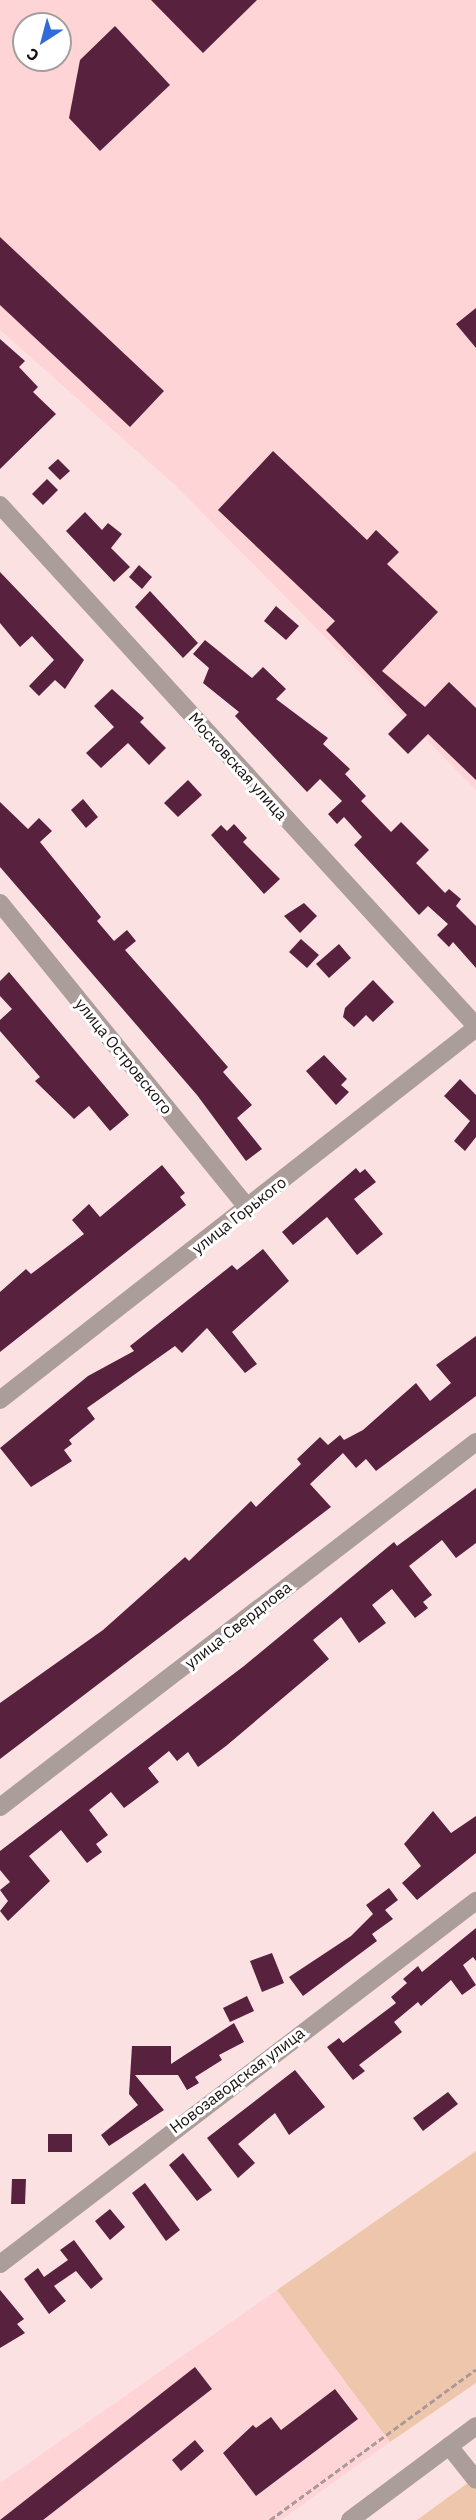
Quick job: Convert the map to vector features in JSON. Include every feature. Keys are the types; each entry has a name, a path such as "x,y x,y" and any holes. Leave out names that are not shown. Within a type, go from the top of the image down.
{"street":[{"name":"Московская улица","path":"0,505 476,1027"},
{"name":"улица Островского","path":"0,903 248,1208"},
{"name":"улица Горького","path":"0,1400 248,1208 476,1027"},
{"name":"улица Свердлова","path":"0,1808 476,1442"},
{"name":"Новозаводская улица","path":"0,2264 476,1901"},
{"path":"350,2520 476,2426"},
{"path":"449,2446 476,2481"}],"path":[{"path":"270,2520 476,2369"}],"shaded area":[{"path":"0,0 476,0 476,790 175,485 0,330"},
{"path":"476,2151 476,2383 390,2442 277,2290"},
{"path":"277,2290 390,2442 281,2520 0,2520 0,2483"},
{"path":"476,2477 476,2520 417,2520"}],"building":[{"path":"151,0 257,0 203,53"},
{"path":"115,26 170,85 100,151 69,118 80,60"},
{"path":"0,237 164,391 130,427 0,305"},
{"path":"476,308 476,348 456,324"},
{"path":"0,339 25,361 19,367 38,387 33,392 56,414 0,469"},
{"path":"273,451 367,540 376,530 399,552 387,564 438,612 382,671 425,707 449,682 476,708 476,780 428,734 408,754 388,734 407,715 326,630 335,621 218,510"},
{"path":"58,459 70,471 60,480 48,468"},
{"path":"47,479 58,490 43,505 32,494"},
{"path":"85,512 102,530 108,523 122,534 111,548 130,567 114,582 66,531"},
{"path":"139,565 152,577 142,589 129,577"},
{"path":"0,572 84,660 65,689 55,680 39,696 29,686 54,660 32,636 20,647 0,623"},
{"path":"150,591 198,643 183,658 135,607"},
{"path":"276,606 299,626 286,640 264,621"},
{"path":"205,640 252,678 263,667 286,689 276,699 328,738 323,744 350,769 345,774 366,796 361,801 391,832 401,822 429,850 416,863 445,893 449,889 461,899 456,906 476,926 476,968 453,942 449,947 437,935 448,924 428,906 419,915 354,845 362,837 344,817 337,824 328,814 342,801 320,779 307,792 235,716 239,712 203,683 209,668 193,654"},
{"path":"112,689 144,718 140,722 166,748 149,765 128,743 101,768 86,753 114,727 94,706"},
{"path":"188,780 202,795 178,817 164,803"},
{"path":"83,799 98,817 86,828 71,810"},
{"path":"0,802 28,829 39,818 52,831 40,842 101,917 97,921 114,941 127,930 136,941 125,950 228,1067 223,1072 252,1105 237,1118 262,1149 246,1161 197,1095 0,867"},
{"path":"234,824 247,838 243,842 280,879 264,894 211,835 221,825 227,831"},
{"path":"304,903 317,916 300,933 284,916"},
{"path":"301,939 319,955 307,968 289,952"},
{"path":"339,944 351,958 329,978 316,964"},
{"path":"9,972 129,1115 110,1131 89,1106 74,1119 35,1081 40,1077 0,1031 0,1020 12,1009 0,996 0,981"},
{"path":"373,980 394,1002 373,1022 366,1015 354,1027 343,1017 345,1008"},
{"path":"324,1055 347,1079 341,1085 349,1092 336,1105 306,1071"},
{"path":"460,1079 476,1095 476,1137 465,1151 454,1141 470,1121 444,1096"},
{"path":"162,1165 185,1193 180,1197 186,1205 0,1352 0,1292 26,1269 31,1274 84,1234 72,1220 89,1204 100,1217"},
{"path":"356,1168 360,1173 365,1169 376,1182 354,1199 383,1234 357,1255 327,1217 293,1245 282,1232"},
{"path":"263,1249 289,1281 232,1332 257,1364 245,1373 207,1328 182,1353 175,1346 87,1408 95,1419 69,1440 72,1444 64,1450 72,1461 31,1487 0,1448 88,1376 134,1351 130,1346 232,1265 237,1270"},
{"path":"476,1336 476,1396 376,1471 366,1459 356,1468 343,1453 310,1484 331,1507 0,1759 0,1703 103,1630 185,1557 189,1561 251,1501 256,1507 301,1464 297,1459 320,1437 328,1445 340,1435 344,1440 363,1430 416,1383 430,1401 451,1383 436,1365"},
{"path":"476,1488 476,1543 456,1558 442,1540 409,1566 432,1595 423,1602 428,1608 415,1618 392,1589 372,1605 386,1623 359,1643 341,1617 313,1640 329,1659 226,1746 198,1767 188,1752 177,1761 169,1751 148,1768 159,1782 124,1808 111,1792 89,1810 108,1835 96,1844 102,1852 87,1863 61,1830 29,1856 50,1881 8,1921 0,1911 8,1901 0,1890 10,1882 0,1870 0,1851 244,1666 394,1542 397,1546"},
{"path":"433,1811 451,1833 476,1816 476,1853 417,1900 402,1883 421,1866 404,1844"},
{"path":"389,1888 398,1900 385,1910 393,1919 372,1934 377,1941 303,1996 289,1977 351,1936 373,1914 366,1905"},
{"path":"476,1928 476,1961 473,1957 463,1965 476,1985 462,1995 451,1980 421,2006 418,2002 394,2022 402,2032 359,2065 365,2071 353,2080 327,2047 339,2038 343,2043 396,2003 391,1997 407,1983 403,1979 418,1966 422,1972"},
{"path":"272,1953 284,1983 262,1992 250,1961"},
{"path":"247,1996 254,2011 230,2022 223,2008"},
{"path":"234,2023 244,2042 219,2055 222,2060 195,2077 199,2083 187,2090 178,2075 135,2075 164,2110 109,2146 101,2135 138,2105 129,2094 132,2046 171,2046 171,2064"},
{"path":"295,2070 325,2107 289,2135 275,2113 238,2144 255,2163 238,2178 207,2138"},
{"path":"448,2092 458,2104 423,2131 413,2118"},
{"path":"48,2134 72,2134 72,2152 48,2152"},
{"path":"183,2153 212,2190 197,2201 169,2165"},
{"path":"12,2179 26,2179 25,2204 11,2204"},
{"path":"145,2183 180,2230 166,2241 132,2193"},
{"path":"110,2209 125,2227 110,2240 95,2221"},
{"path":"74,2240 103,2279 91,2289 76,2271 54,2286 66,2301 49,2314 24,2279 38,2268 44,2277 68,2260 60,2250"},
{"path":"0,2290 24,2319 17,2324 25,2333 0,2348"},
{"path":"195,2367 212,2389 43,2520 0,2520"},
{"path":"335,2389 358,2419 256,2496 223,2453 253,2425 256,2428 271,2417 281,2430"},
{"path":"195,2440 204,2451 181,2471 172,2460"}]}
